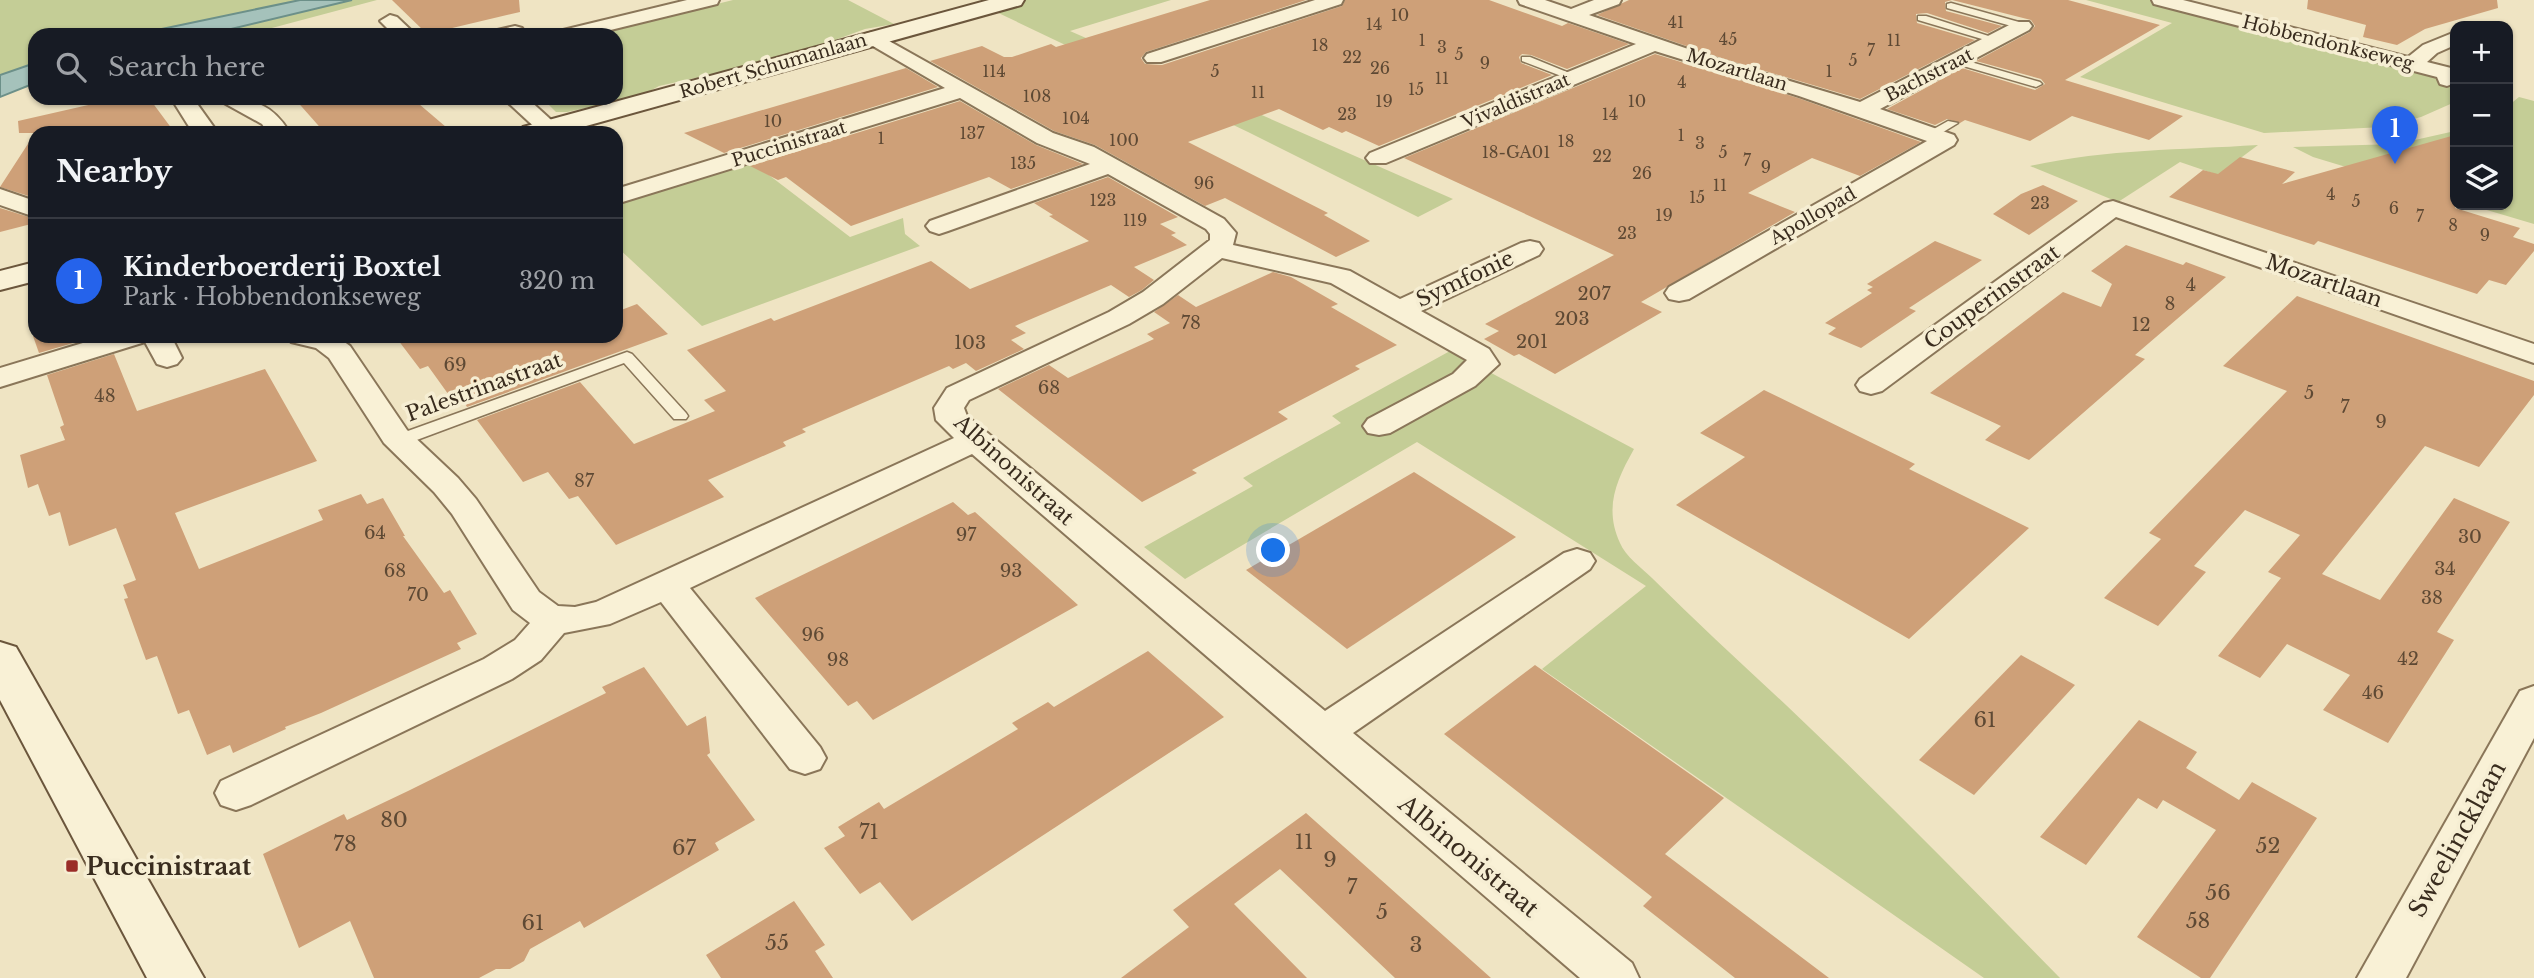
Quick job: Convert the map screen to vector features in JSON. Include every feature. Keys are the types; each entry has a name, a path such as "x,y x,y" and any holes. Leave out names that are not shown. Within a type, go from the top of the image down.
{"street":[{"path":"596,28 710,0"},
{"name":"Robert Schumanlaan","path":"559,126 1010,0"},
{"path":"1154,58 1334,0"},
{"name":"Mozartlaan","path":"1527,0 1654,44 1862,110 1943,132"},
{"path":"1571,15 1612,0"},
{"name":"Hobbendonkseweg","path":"2161,0 2449,74 2447,80"},
{"path":"2208,12 2232,0"},
{"path":"617,6 634,19"},
{"path":"390,21 398,28"},
{"name":"Bachstraat","path":"1862,110 2022,26"},
{"path":"873,38 1045,138 1086,152 1215,224 1223,233 1223,241 1217,249 1340,277 1479,355 1484,364 1464,380 1379,425"},
{"path":"2412,64 2430,49 2450,40"},
{"name":"Vivaldistraat","path":"1378,158 1654,44"},
{"name":"Puccinistraat","path":"623,195 962,90"},
{"path":"186,105 200,126"},
{"path":"244,105 271,120 275,126"},
{"path":"520,105 537,126"},
{"name":"Apollopad","path":"1679,293 1943,132"},
{"path":"939,226 1110,165"},
{"path":"0,196 28,207"},
{"name":"Mozartlaan","path":"2113,208 2534,354"},
{"name":"Couperinstraat","path":"1871,385 2113,208"},
{"name":"Symfonie","path":"1400,310 1530,248"},
{"name":"Albinonistraat","path":"1217,249 1153,298 1119,318 958,394 949,408 952,420 1615,978"},
{"path":"0,281 28,273"},
{"path":"0,378 113,343"},
{"path":"327,343 340,352 400,440 464,507 526,601 538,613 554,620 585,619 609,611 975,440"},
{"path":"1323,733 1577,561"},
{"path":"667,584 805,758"},
{"path":"236,793 498,669 528,650 554,620"},
{"path":"0,659 176,978"},
{"name":"Sweelincklaan","path":"2381,978 2534,701"}],"lane":[{"name":"Bachstraat","path":"1951,6 2022,26"},
{"name":"Bachstraat","path":"1922,18 1996,40"},
{"path":"1526,60 1573,77"},
{"path":"1957,61 2036,84"},
{"name":"Palestrinastraat","path":"400,440 627,357 680,416"}],"green space":[{"path":"0,0 300,0 166,28 28,28 28,65 0,75"},
{"path":"352,0 377,0 272,28 235,28"},
{"path":"733,0 848,0 894,24 865,29 816,47 745,67 659,86 641,96 623,100 623,28 620,28"},
{"path":"1025,0 1171,0 1070,31 1453,199 1418,217 1248,132 990,9"},
{"path":"2086,0 2150,0 2450,76 2450,104 2421,117 2383,127 2264,133 2080,77 2172,23"},
{"path":"2519,97 2534,101 2534,224 2487,210 2513,210 2513,102"},
{"path":"549,105 599,105 567,112 556,112"},
{"path":"2450,132 2450,198 2313,157 2293,147 2397,144"},
{"path":"2258,145 2218,175 2180,162 2118,202 2030,166 2115,153"},
{"path":"748,159 850,237 903,218 905,234 920,246 702,326 623,253 623,199"},
{"path":"1450,351 1634,449 1617,484 1613,506 1615,530 1626,553 1856,772 2060,978 1984,978 1542,669 1646,586 1417,442 1185,579 1144,547 1253,486 1243,478 1341,423 1332,416"}],"water":[{"path":"300,0 352,0 235,28 166,28"},
{"path":"28,65 28,86 0,97 0,75"}],"building":[{"path":"392,0 519,0 520,12 452,28 421,28"},
{"path":"1210,0 1306,0 1146,52 1141,58 1145,64 1162,65 1342,6 1345,0 1489,0 1562,26 1568,23 1629,44 1567,69 1522,54 1519,57 1521,63 1552,75 1379,146 1346,131 1342,133 1329,127 1323,130 1279,109 1188,142 1328,213 1324,215 1370,241 1336,257 1225,198 1205,206 1095,145 1054,131 930,61 982,46 1004,57 1012,57 1051,44 1056,47"},
{"path":"1629,0 1952,0 1945,2 1946,11 2002,26 1988,33 1927,13 1916,14 1917,23 1975,40 1860,99 1721,58 1597,15"},
{"path":"1952,0 2068,0 2160,25 2065,80 2183,116 2149,140 2072,116 2030,141 1965,120 1960,123 1947,119 1935,125 1887,109 1962,68 2035,90 2045,84 2041,79 1976,61 2030,32 2035,26 2031,20"},
{"path":"2308,0 2497,0 2498,8 2425,29 2397,45 2363,37 2366,25 2307,9"},
{"path":"1655,54 1798,98 1921,142 1860,176 1812,158 1748,193 1795,212 1641,302 1662,312 1555,374 1484,339 1499,331 1485,324 1614,255 1404,158"},
{"path":"906,68 938,87 724,153 684,133"},
{"path":"960,101 1036,145 1083,164 1011,189 989,177 851,226 786,177 778,180 750,166"},
{"path":"88,105 154,105 170,126 28,126 28,133 19,133 18,121"},
{"path":"300,105 420,105 445,126 319,126"},
{"path":"2450,136 2450,210 2462,210 2520,228 2513,237 2534,244 2534,251 2506,285 2489,280 2477,294 2318,241 2314,245 2169,197 2203,170 2218,174 2240,157 2295,172 2282,184"},
{"path":"28,144 28,196 0,187"},
{"path":"1108,177 1178,217 1160,224 1176,233 1171,235 1187,245 1134,267 1154,280 1142,290 1129,297 1111,285 1015,326 1026,333 1011,340 1024,349 976,371 966,363 953,369 949,366 802,429 806,432 783,442 786,446 708,480 724,497 616,545 578,496 569,499 548,472 523,482 477,420 580,382 634,444 715,411 704,400 726,391 687,350 771,318 774,321 931,261 970,289 1089,241 1049,216 1053,215 1034,203"},
{"path":"2043,185 2078,201 2029,235 1993,214 2021,194"},
{"path":"0,208 28,217 28,225 0,232"},
{"path":"1935,241 1982,260 1909,308 1916,311 1861,348 1828,334 1836,328 1825,323 1872,293 1867,290 1873,287 1867,284"},
{"path":"2126,245 2226,277 2135,355 2145,359 2029,460 1985,440 2001,426 1930,393 2063,292 2101,307 2112,284 2091,271"},
{"path":"1273,272 1291,277 1338,304 1331,307 1397,345 1355,366 1360,369 1278,412 1288,419 1192,470 1197,473 1142,502 998,389 1049,365 1068,378 1154,339 1147,334 1170,323 1154,312 1178,295 1196,307"},
{"path":"2297,296 2534,381 2534,395 2479,467 2425,446 2322,574 2380,600 2454,498 2510,522 2437,632 2454,640 2388,743 2323,710 2350,675 2287,644 2260,678 2218,656 2281,578 2268,572 2300,535 2245,510 2194,566 2206,572 2158,626 2104,598 2161,539 2149,533 2287,391 2223,366"},
{"path":"637,304 668,334 467,407 464,402 456,405 428,366 420,369 400,343 623,343 623,309"},
{"path":"35,343 73,343 39,353"},
{"path":"114,354 137,411 265,369 317,461 175,513 199,569 323,520 318,510 361,494 367,504 383,498 403,536 444,593 450,590 477,634 457,643 461,649 233,753 230,745 207,755 189,710 178,714 157,656 146,660 124,599 128,598 123,585 136,580 116,528 69,546 60,512 49,516 38,484 28,488 20,455 65,440 60,427 64,425 47,375"},
{"path":"1764,390 1915,464 1909,469 2029,528 1909,639 1676,505 1745,457 1700,433"},
{"path":"1414,472 1516,537 1347,649 1246,570"},
{"path":"953,502 968,515 975,512 1078,605 873,720 857,701 848,706 755,598"},
{"path":"1148,651 1224,717 912,921 880,882 860,894 824,848 845,836 838,827 879,802 884,809 1018,729 1012,723 1048,702 1054,707"},
{"path":"2021,655 2075,685 1974,795 1919,760"},
{"path":"1535,665 1724,798 1665,854 1829,978 1735,978 1643,906 1652,897 1444,734"},
{"path":"644,667 687,726 706,716 710,753 707,755 755,820 715,843 719,850 584,928 580,921 530,949 524,961 510,969 496,969 479,978 374,978 350,921 299,948 263,854 344,814 347,820 408,791 606,693 602,687"},
{"path":"2139,720 2197,752 2186,768 2239,800 2252,782 2317,818 2210,978 2201,978 2137,937 2216,830 2163,800 2157,809 2138,798 2086,865 2040,837"},
{"path":"1306,813 1491,978 1395,978 1280,869 1234,904 1307,978 1121,978 1189,927 1173,910"},
{"path":"794,901 825,945 815,951 833,978 721,978 706,955"}],"place":[{"name":"Kinderboerderij Boxtel","path":"2395,164"},
{"name":"Puccinistraat","path":"72,866"}]}
